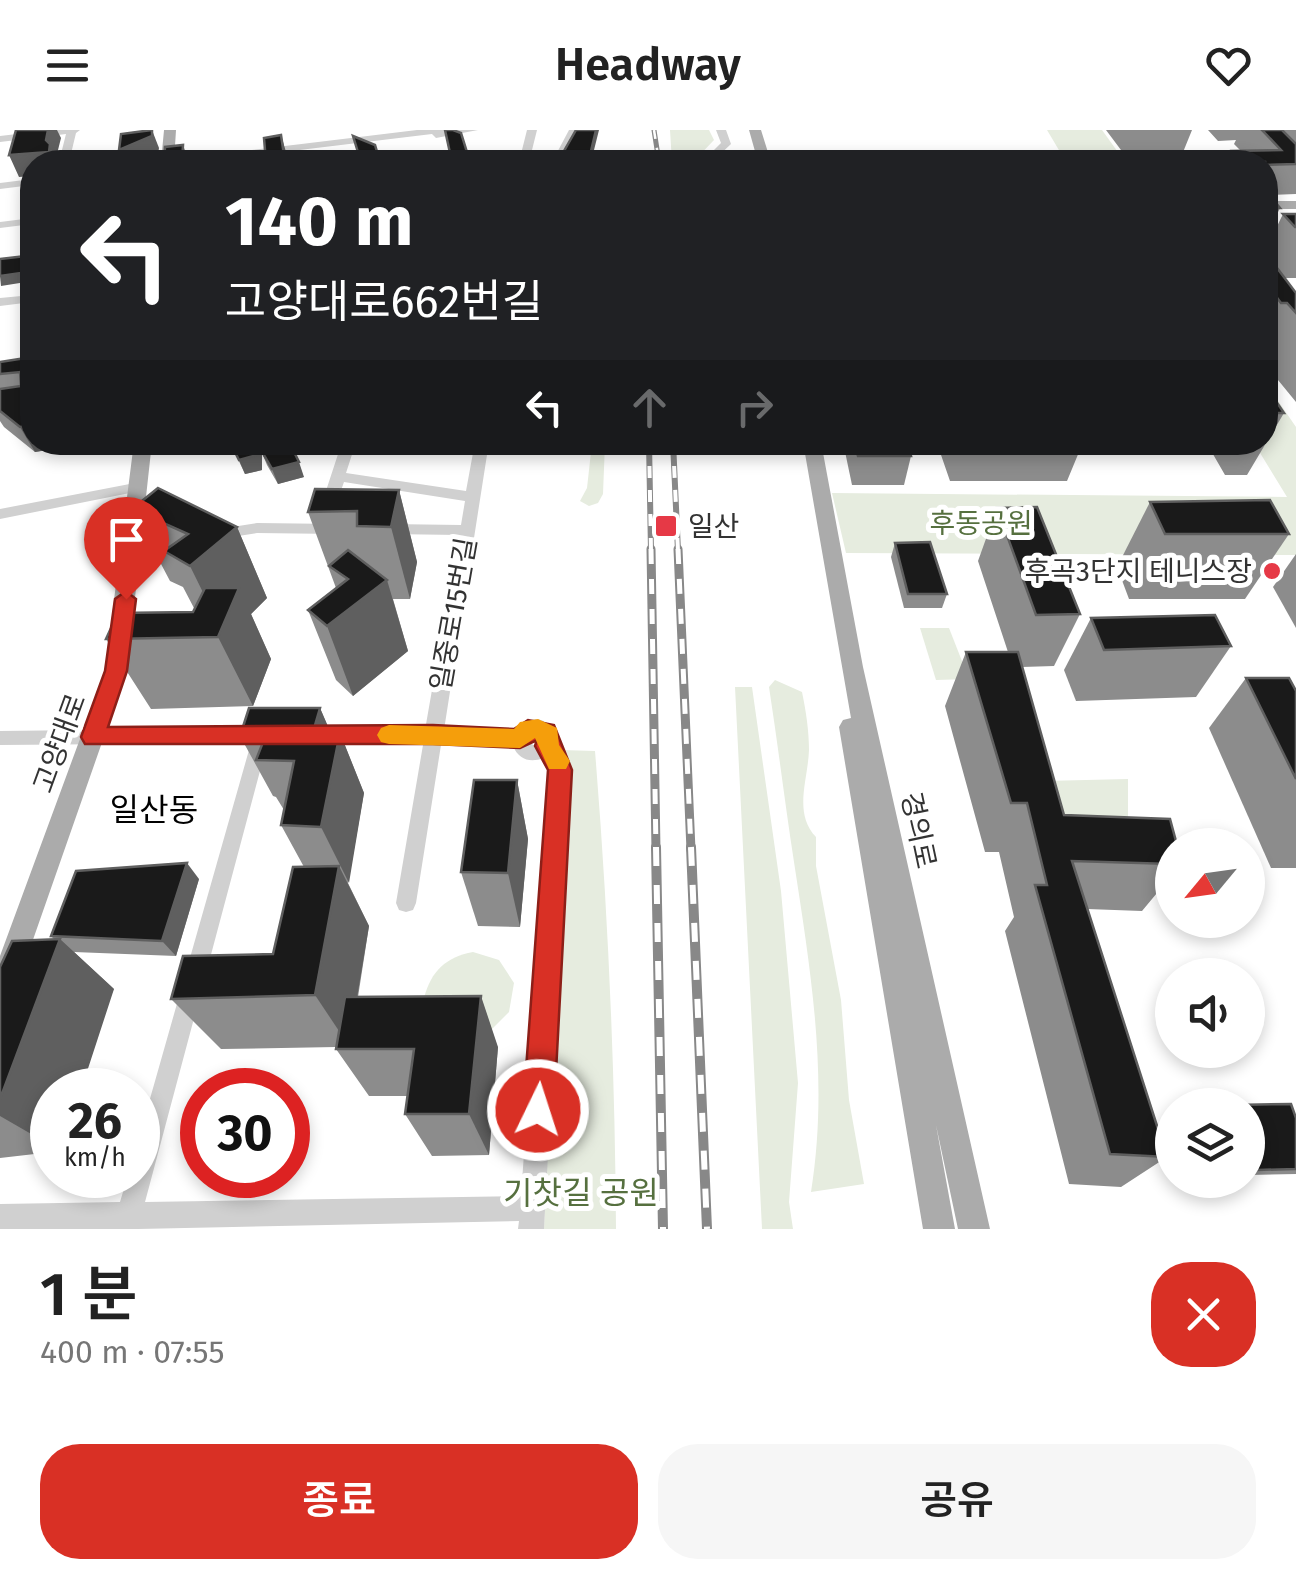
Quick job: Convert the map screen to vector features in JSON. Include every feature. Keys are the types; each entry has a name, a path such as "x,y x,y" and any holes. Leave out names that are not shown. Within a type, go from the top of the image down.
{"main road":[{"name":"고양대로","path":"131,455 132,489"},
{"name":"고양대로","path":"0,994 116,671 124,553 140,455"},
{"name":"경의로","path":"811,455 840,667 938,1229"},
{"name":"경의로","path":"811,455 852,667 974,1229"},
{"name":"고양대로","path":"0,953 92,737"}],"street":[{"path":"0,139 73,130"},
{"path":"295,150 344,145 413,130"},
{"path":"390,136 440,130"},
{"path":"390,136 407,138 473,130"},
{"path":"322,528 344,455"},
{"name":"일중로15번길","path":"406,903 480,455"},
{"path":"338,476 472,497"},
{"path":"0,514 132,489"},
{"path":"124,553 248,529 360,529"},
{"path":"378,529 468,530"},
{"path":"0,738 433,734 520,739 521,747 529,752 547,746 560,770 531,1219 126,1222 0,1217"},
{"path":"126,1222 281,735"}],"green space":[{"path":"670,130 709,130 714,140 704,150 671,150"},
{"path":"1047,130 1102,130 1116,150 1059,150"},
{"name":"후동공원","path":"1278,401 1296,427 1296,555 846,553 832,493 1287,497 1261,455 1278,455"},
{"path":"591,455 605,455 603,494 598,503 589,506 580,501 587,488"},
{"path":"920,628 949,628 969,679 936,680"},
{"path":"775,680 802,692 805,706 809,750 803,807 816,837 816,866 841,1000 849,1100 864,1184 811,1192 818,1109 816,1027 769,687"},
{"path":"735,687 752,687 781,891 798,1083 789,1202 793,1229 762,1229"},
{"name":"기찻길 공원","path":"561,750 595,751 610,990 616,1229 544,1229"},
{"path":"1128,779 1128,823 1058,823 1044,781"},
{"path":"473,952 499,960 514,983 509,1012 487,1034 424,998 441,967"}],"building":[{"path":"16,130 48,130 49,150 20,150 20,154 9,155"},
{"path":"152,130 152,136 119,150 121,134"},
{"path":"445,130 461,133 466,150 449,150"},
{"path":"576,130 596,130 591,150 565,150"},
{"path":"1262,130 1282,130 1296,144 1296,164 1278,165 1281,150"},
{"path":"281,135 283,150 265,150 264,138"},
{"path":"353,136 375,145 376,150 357,150"},
{"path":"183,145 183,150 165,147"},
{"path":"1283,214 1296,214 1296,227 1295,227"},
{"path":"20,257 20,273 0,276 0,259"},
{"path":"1278,269 1296,293 1296,313 1287,303 1281,303"},
{"path":"20,359 20,372 0,374 0,362"},
{"path":"20,386 20,427 0,411 0,389"},
{"path":"264,455 296,455 299,462 272,469"},
{"path":"158,488 237,527 190,566 164,551 188,534 132,509"},
{"path":"315,489 399,490 391,527 357,526 357,511 308,512"},
{"path":"1270,500 1289,534 1165,534 1150,502"},
{"path":"1037,507 1080,614 1036,615 997,508"},
{"path":"930,542 947,594 908,594 895,543"},
{"path":"348,550 387,580 327,626 308,610 348,579 329,566"},
{"path":"205,588 239,588 218,637 106,639 118,613 193,612"},
{"path":"1215,615 1231,646 1104,650 1091,618"},
{"path":"966,652 1018,652 1064,815 1170,819 1172,828 1155,828 1155,863 1072,861 1155,1120 1155,1156 1110,1154 1035,885 1047,885 1027,803 1011,803"},
{"path":"1246,678 1289,678 1296,691 1296,779"},
{"path":"249,708 320,708 313,732 340,733 321,827 281,825 294,761 256,760 265,737 240,736"},
{"path":"474,780 517,780 508,873 461,872"},
{"path":"187,863 162,941 51,936 76,871"},
{"path":"339,866 315,995 171,999 183,956 273,954 293,867"},
{"path":"60,939 0,1099 0,967 12,941"},
{"path":"481,996 469,1114 405,1114 414,1049 336,1049 345,997"},
{"path":"1265,1104 1291,1104 1296,1118 1296,1169 1265,1170"}],"railway":[{"path":"654,130 657,150"},
{"path":"649,455 651,551"},
{"path":"674,455 678,551"},
{"path":"651,549 656,850"},
{"path":"678,549 691,850"},
{"path":"656,847 663,1229"},
{"path":"691,847 707,1229"}],"slow traffic":[{"path":"389,735 520,739 528,729 538,728 550,738 547,746 557,761"}],"place":[{"name":"일산","path":"666,526"},
{"name":"후곡3단지 테니스장","path":"1272,571"}],"district":[{"name":"일산동","path":"154,810"}],"route":[{"path":"126,599 116,671 93,737 433,734 520,739 528,729 546,732 550,738 547,746 560,770 538,1110"}]}
